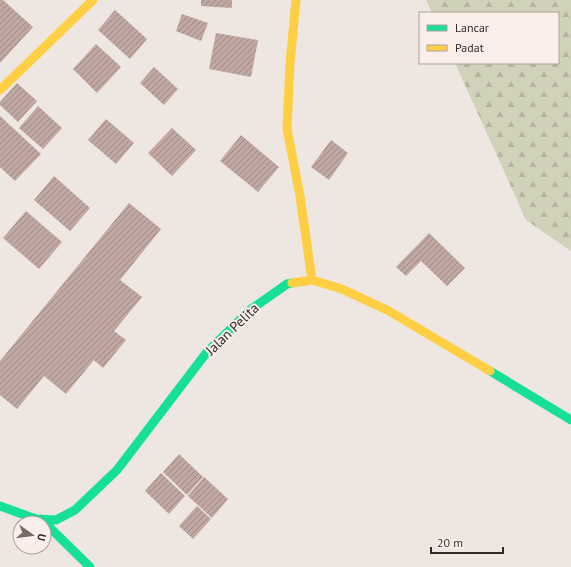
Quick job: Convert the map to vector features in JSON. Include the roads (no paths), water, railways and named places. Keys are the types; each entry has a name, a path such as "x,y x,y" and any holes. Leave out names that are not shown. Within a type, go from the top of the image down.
{"main road":[{"path":"0,90 93,0"},
{"path":"296,0 290,64 287,129 300,196 312,280"},
{"name":"Jalan Pelita","path":"52,520 56,520 75,510 117,470 207,352 250,310 287,284 312,280 342,289 389,311 571,420"},
{"name":"Jalan Pelita","path":"0,506 25,515"},
{"path":"52,531 90,567"}]}
